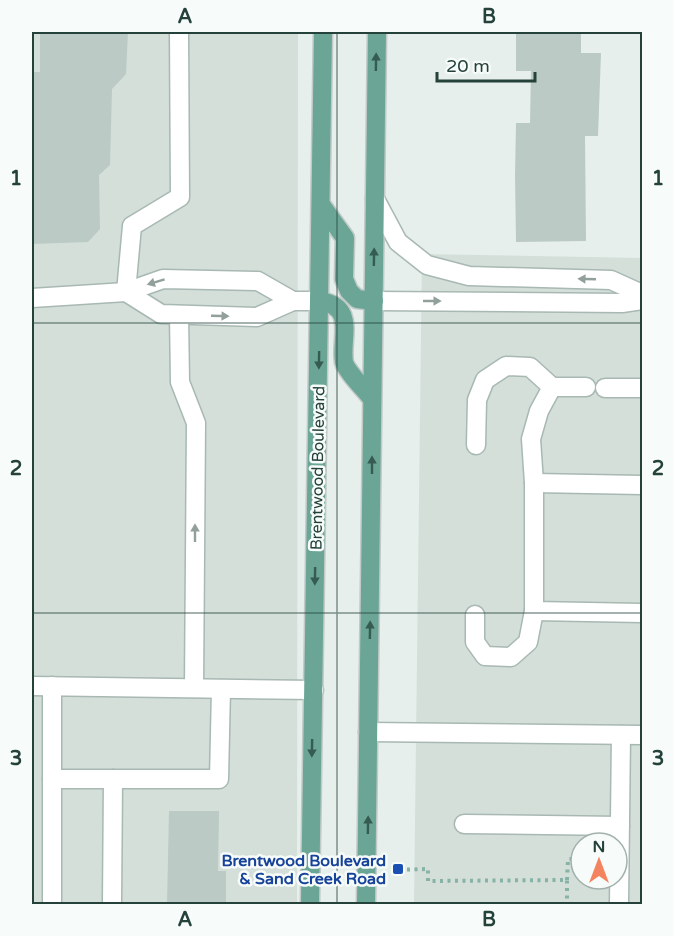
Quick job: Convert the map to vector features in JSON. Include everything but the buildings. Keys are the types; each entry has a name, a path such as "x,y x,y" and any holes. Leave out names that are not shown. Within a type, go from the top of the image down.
{"main road":[{"name":"Brentwood Boulevard","path":"309,904 323,32"},
{"path":"366,904 377,32"},
{"path":"322,206 345,238 344,279 349,291 357,299 374,301"},
{"path":"320,301 331,303 341,313 345,329 344,364 372,399"}],"lane":[{"path":"126,292 132,226 180,197 178,32"},
{"path":"375,199 398,242 427,265 469,276 611,280 642,294"},
{"path":"32,298 126,292 164,279 258,281 292,301"},
{"path":"126,292 161,314 179,315 257,317 292,301 320,301"},
{"path":"374,301 622,303 642,300"},
{"path":"179,315 180,382 196,423 194,688"},
{"path":"477,445 477,400 485,380 506,366 530,367 552,387 586,387"},
{"path":"475,615 475,642 485,656 511,657 528,642 534,611 534,483 531,440 539,411 552,387"},
{"path":"605,388 642,388"},
{"path":"534,483 642,485"},
{"path":"534,611 642,613"},
{"path":"32,686 314,690"},
{"path":"52,686 52,904"},
{"path":"52,779 219,779 221,688"},
{"path":"368,732 642,735"},
{"path":"619,904 621,735"},
{"path":"112,904 113,779"},
{"path":"464,824 620,825"}],"path":[{"path":"567,904 569,859"},
{"path":"367,870 428,869 428,881 567,880"}],"shaded area":[{"path":"32,32 298,32 297,904 32,904"},
{"path":"422,254 642,258 642,904 414,904"}],"place":[{"name":"Brentwood Boulevard & Sand Creek Road","path":"398,869"}]}
